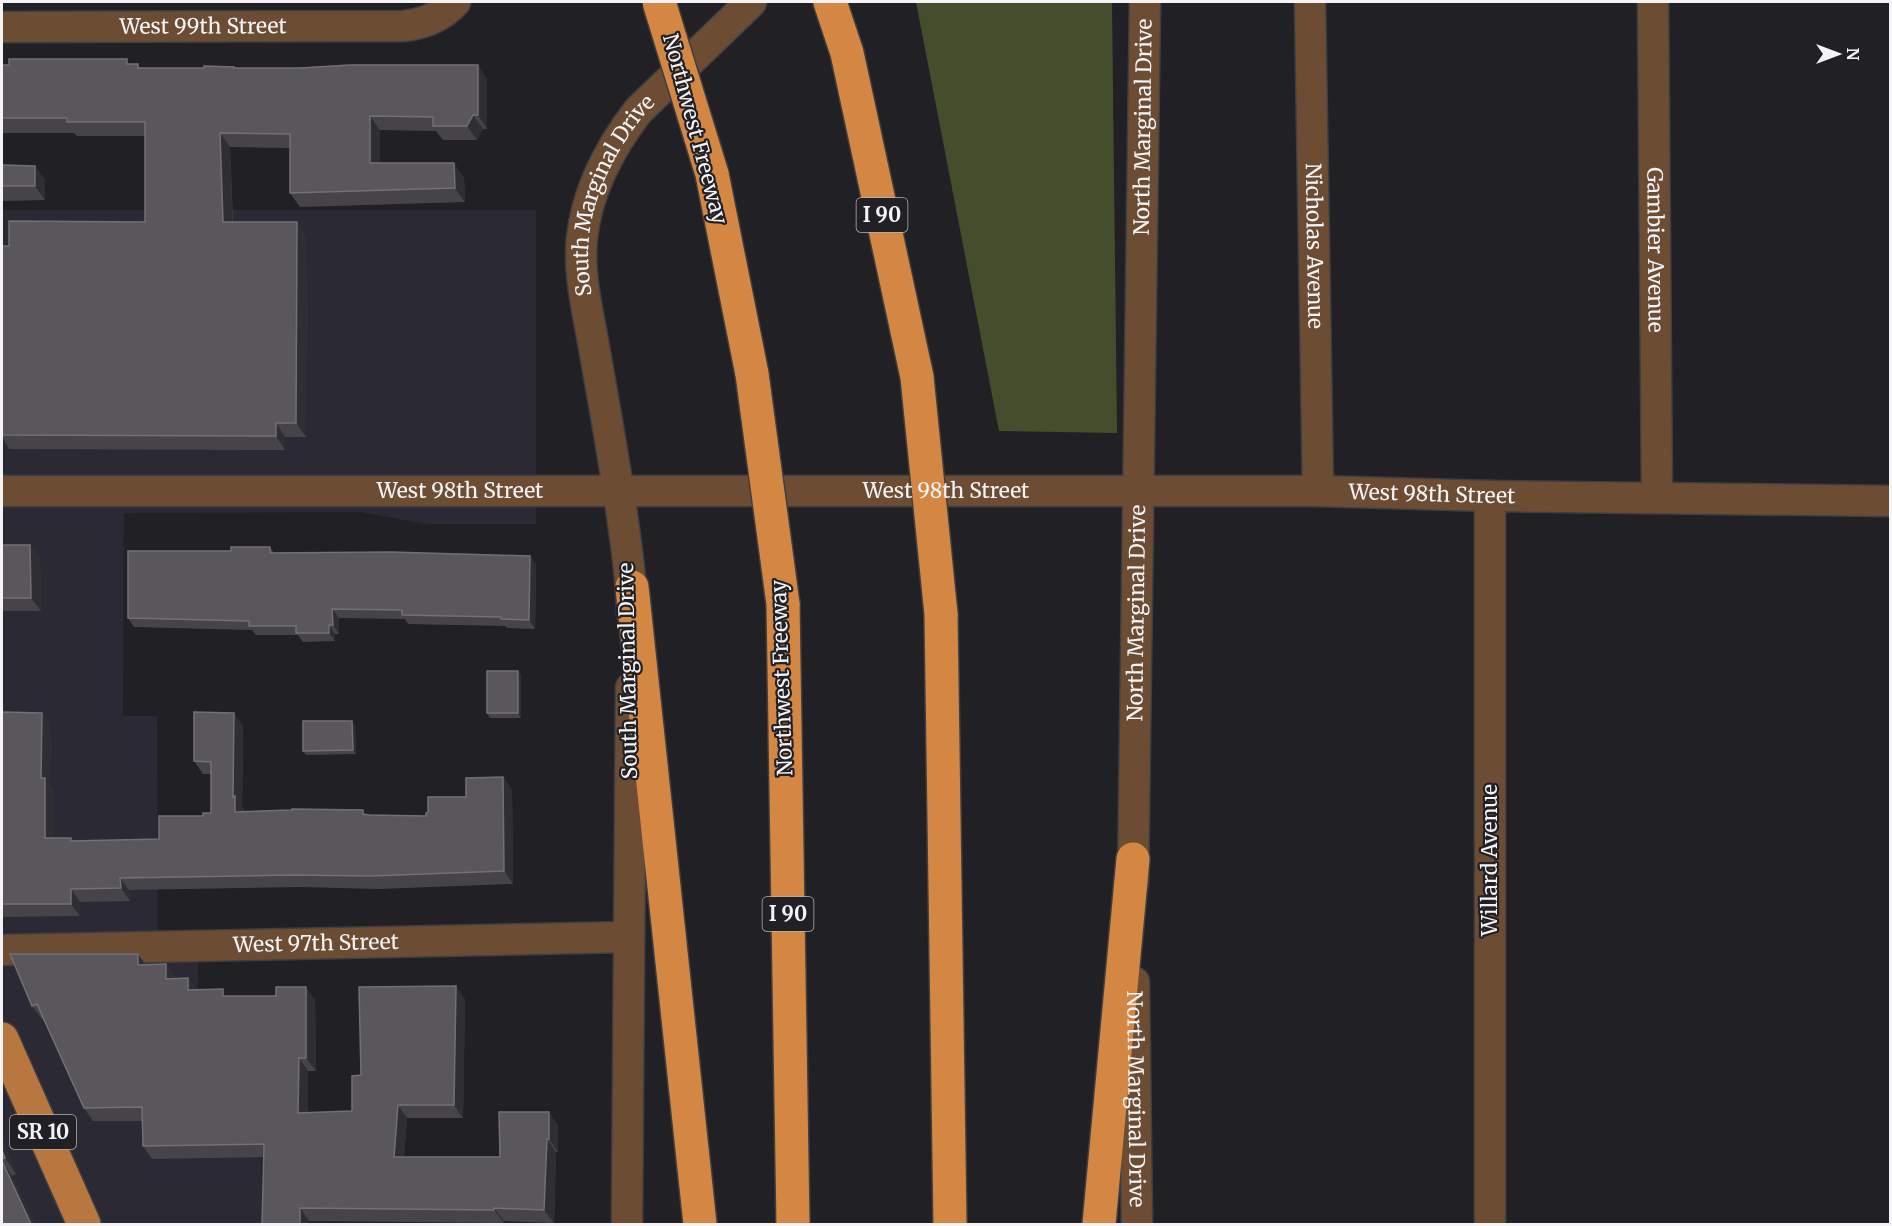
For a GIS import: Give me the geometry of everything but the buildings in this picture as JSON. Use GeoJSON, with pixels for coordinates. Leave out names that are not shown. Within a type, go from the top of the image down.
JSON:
{"type":"FeatureCollection","features":[{"type":"Feature","properties":{"kind":"highway","name":"Northwest Freeway"},"geometry":{"type":"LineString","coordinates":[[659,2],[712,174],[752,374],[783,604],[793,1224]]}},
{"type":"Feature","properties":{"kind":"highway","name":"I 90"},"geometry":{"type":"LineString","coordinates":[[830,2],[847,53],[917,377],[941,614],[950,1224]]}},
{"type":"Feature","properties":{"kind":"highway"},"geometry":{"type":"LineString","coordinates":[[632,586],[700,1224]]}},
{"type":"Feature","properties":{"kind":"highway"},"geometry":{"type":"LineString","coordinates":[[1099,1224],[1133,859]]}},
{"type":"Feature","properties":{"kind":"main road","name":"SR 10"},"geometry":{"type":"LineString","coordinates":[[2,1039],[84,1224]]}},
{"type":"Feature","properties":{"kind":"street","name":"West 99th Street"},"geometry":{"type":"LineString","coordinates":[[2,27],[404,26],[429,20],[455,2]]}},
{"type":"Feature","properties":{"kind":"street","name":"South Marginal Drive"},"geometry":{"type":"LineString","coordinates":[[627,1224],[632,586],[619,491],[582,266],[582,241],[591,193],[604,163],[624,129],[638,111],[751,2]]}},
{"type":"Feature","properties":{"kind":"street","name":"North Marginal Drive"},"geometry":{"type":"LineString","coordinates":[[1137,1224],[1133,859],[1145,2]]}},
{"type":"Feature","properties":{"kind":"street","name":"Nicholas Avenue"},"geometry":{"type":"LineString","coordinates":[[1310,2],[1318,491]]}},
{"type":"Feature","properties":{"kind":"street","name":"Gambier Avenue"},"geometry":{"type":"LineString","coordinates":[[1653,2],[1657,498]]}},
{"type":"Feature","properties":{"kind":"street","name":"West 98th Street"},"geometry":{"type":"LineString","coordinates":[[2,491],[1318,491],[1490,496],[1890,501]]}},
{"type":"Feature","properties":{"kind":"street","name":"Willard Avenue"},"geometry":{"type":"LineString","coordinates":[[1490,496],[1490,1224]]}},
{"type":"Feature","properties":{"kind":"street","name":"West 97th Street"},"geometry":{"type":"LineString","coordinates":[[2,950],[628,937]]}},
{"type":"Feature","properties":{"kind":"shaded area"},"geometry":{"type":"Polygon","coordinates":[[[2,210],[536,210],[536,524],[426,524],[361,512],[124,513],[123,716],[157,716],[158,958],[198,958],[199,1065],[261,1119],[262,1224],[2,1224],[2,210]]]}},
{"type":"Feature","properties":{"kind":"green space"},"geometry":{"type":"Polygon","coordinates":[[[916,2],[1112,2],[1117,433],[999,431],[916,2]]]}}]}
